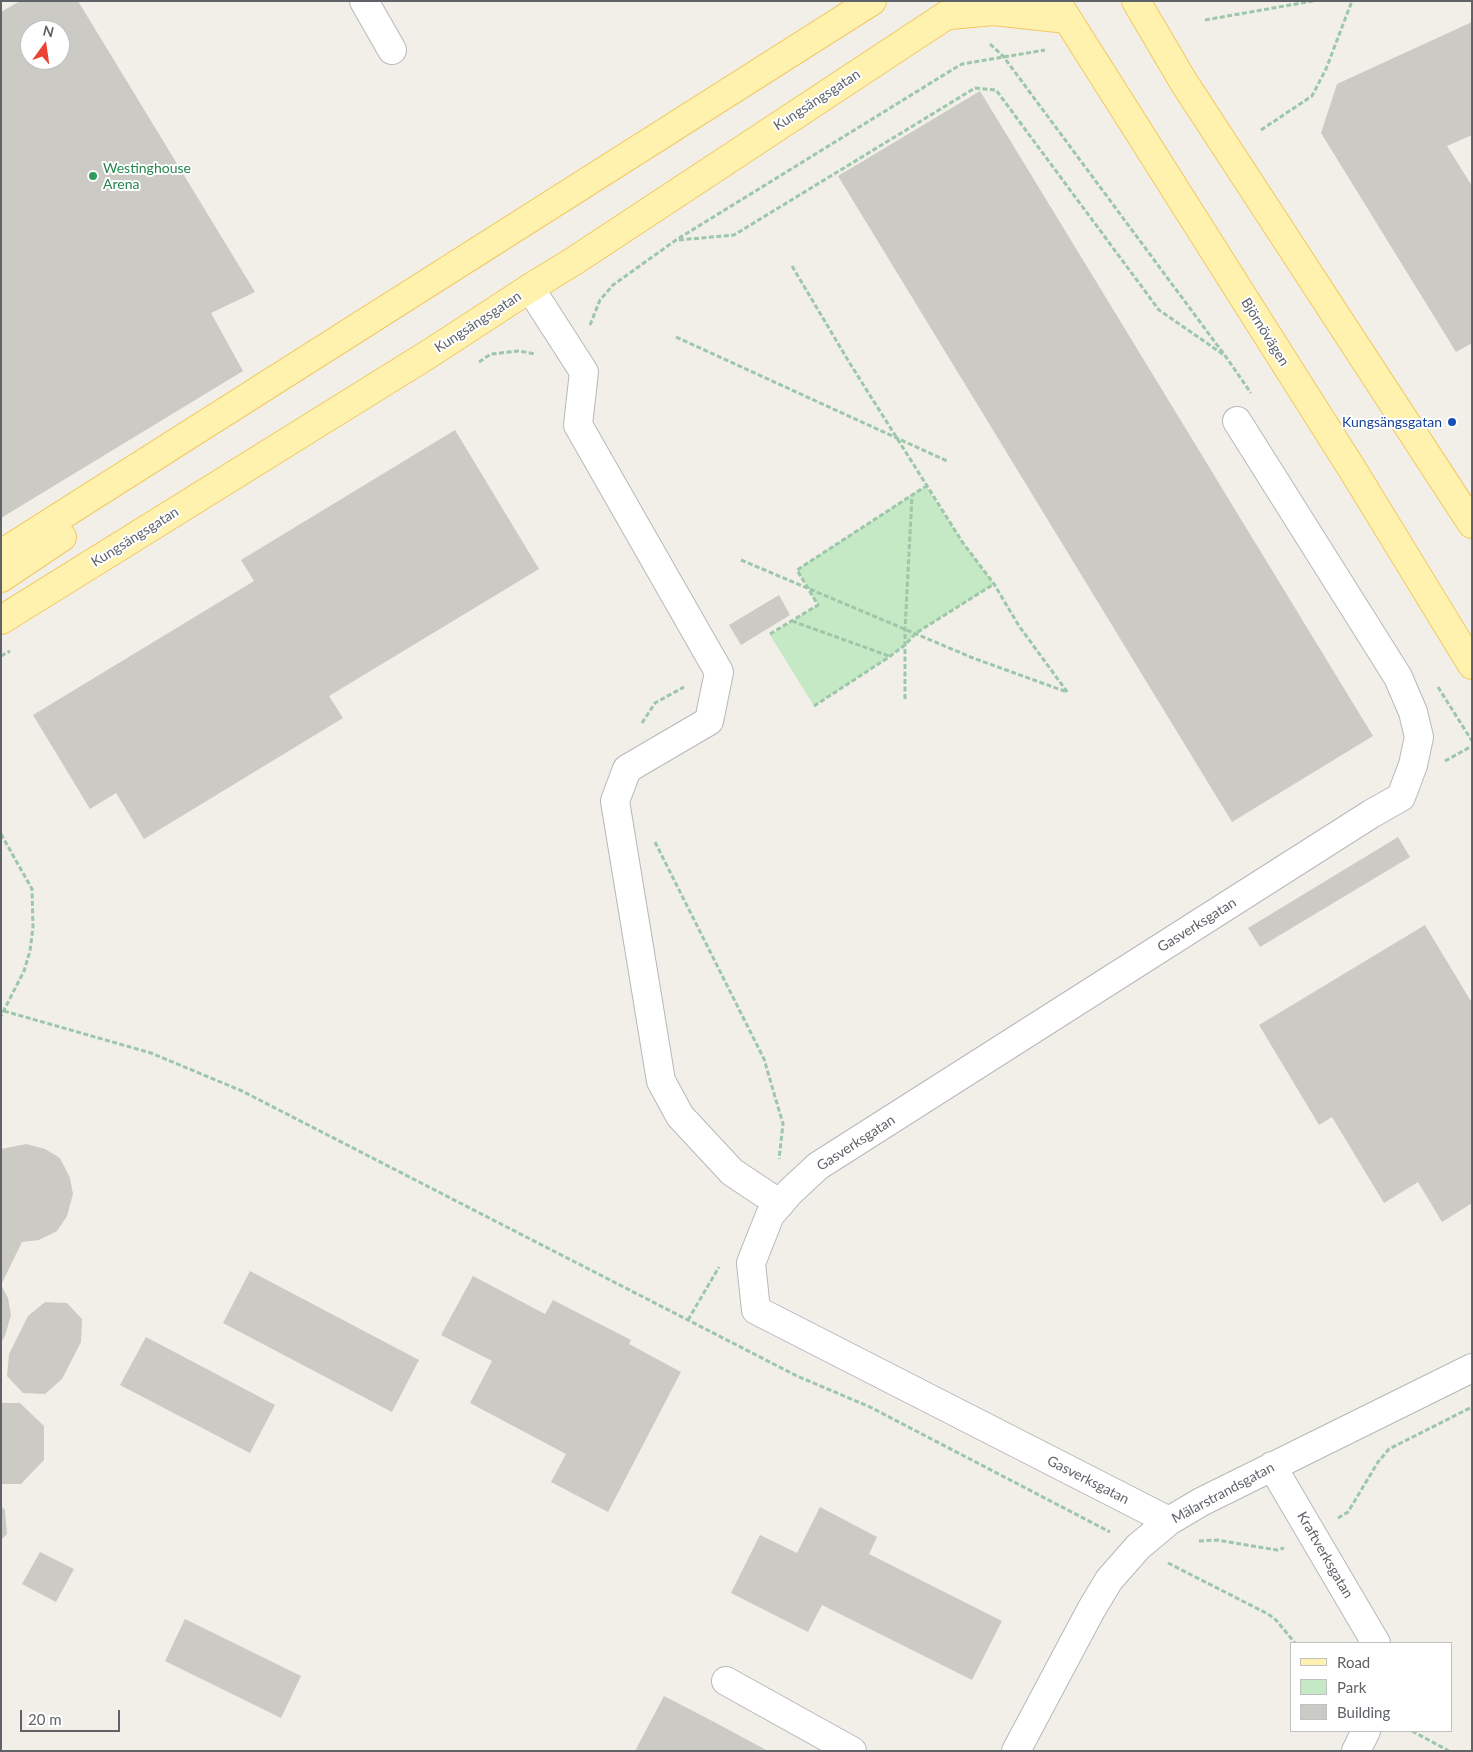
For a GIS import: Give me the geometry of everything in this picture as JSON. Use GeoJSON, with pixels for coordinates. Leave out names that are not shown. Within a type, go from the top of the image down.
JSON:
{"type":"FeatureCollection","features":[{"type":"Feature","properties":{"kind":"main road"},"geometry":{"type":"LineString","coordinates":[[1,554],[872,1]]}},
{"type":"Feature","properties":{"kind":"main road"},"geometry":{"type":"LineString","coordinates":[[1136,1],[1189,89],[1472,524]]}},
{"type":"Feature","properties":{"kind":"main road","name":"Kungsängsgatan"},"geometry":{"type":"LineString","coordinates":[[1,620],[432,352],[959,8],[994,11],[1062,10]]}},
{"type":"Feature","properties":{"kind":"main road","name":"Björnövägen"},"geometry":{"type":"LineString","coordinates":[[1062,10],[1343,455],[1472,664]]}},
{"type":"Feature","properties":{"kind":"main road"},"geometry":{"type":"LineString","coordinates":[[1,578],[75,528],[130,472]]}},
{"type":"Feature","properties":{"kind":"street"},"geometry":{"type":"LineString","coordinates":[[364,1],[392,50]]}},
{"type":"Feature","properties":{"kind":"street"},"geometry":{"type":"LineString","coordinates":[[530,288],[584,372],[578,425],[720,672],[709,721],[627,769],[615,801],[661,1081],[680,1116],[732,1172],[771,1198]]}},
{"type":"Feature","properties":{"kind":"street","name":"Gasverksgatan"},"geometry":{"type":"LineString","coordinates":[[1170,1521],[756,1310],[751,1263],[770,1215],[771,1198],[790,1192],[818,1166],[1401,797],[1413,765],[1419,737],[1413,712],[1398,677],[1237,421]]}},
{"type":"Feature","properties":{"kind":"street","name":"Mälarstrandsgatan"},"geometry":{"type":"LineString","coordinates":[[1016,1751],[1091,1610],[1109,1580],[1138,1547],[1170,1521],[1201,1502],[1472,1368]]}},
{"type":"Feature","properties":{"kind":"street","name":"Kraftverksgatan"},"geometry":{"type":"LineString","coordinates":[[1272,1466],[1375,1642]]}},
{"type":"Feature","properties":{"kind":"street"},"geometry":{"type":"LineString","coordinates":[[726,1681],[852,1751]]}},
{"type":"Feature","properties":{"kind":"street"},"geometry":{"type":"LineString","coordinates":[[1356,1751],[1366,1732]]}},
{"type":"Feature","properties":{"kind":"path"},"geometry":{"type":"LineString","coordinates":[[1205,20],[1313,1]]}},
{"type":"Feature","properties":{"kind":"path"},"geometry":{"type":"LineString","coordinates":[[1261,130],[1312,96],[1326,69],[1352,1]]}},
{"type":"Feature","properties":{"kind":"path"},"geometry":{"type":"LineString","coordinates":[[676,240],[734,234],[975,88],[996,90],[1159,310],[1226,357],[1003,56],[984,38]]}},
{"type":"Feature","properties":{"kind":"path"},"geometry":{"type":"LineString","coordinates":[[491,354],[519,351],[542,355],[592,324],[600,300],[613,285],[676,240],[962,64],[1050,49]]}},
{"type":"Feature","properties":{"kind":"path"},"geometry":{"type":"LineString","coordinates":[[741,560],[973,658],[1068,692],[1019,626],[994,584],[963,543],[926,486],[792,266]]}},
{"type":"Feature","properties":{"kind":"path"},"geometry":{"type":"LineString","coordinates":[[676,337],[947,461]]}},
{"type":"Feature","properties":{"kind":"path"},"geometry":{"type":"LineString","coordinates":[[770,634],[818,605],[797,570],[926,486]]}},
{"type":"Feature","properties":{"kind":"path"},"geometry":{"type":"LineString","coordinates":[[905,699],[904,629],[912,495]]}},
{"type":"Feature","properties":{"kind":"path"},"geometry":{"type":"LineString","coordinates":[[814,706],[889,657],[916,633],[994,584]]}},
{"type":"Feature","properties":{"kind":"path"},"geometry":{"type":"LineString","coordinates":[[792,621],[889,657]]}},
{"type":"Feature","properties":{"kind":"path"},"geometry":{"type":"LineString","coordinates":[[630,767],[627,744],[655,703],[717,669]]}},
{"type":"Feature","properties":{"kind":"path"},"geometry":{"type":"LineString","coordinates":[[1,834],[32,889],[33,927],[30,951],[24,971],[1,1016]]}},
{"type":"Feature","properties":{"kind":"path"},"geometry":{"type":"LineString","coordinates":[[653,839],[764,1060],[783,1124],[778,1166],[771,1198]]}},
{"type":"Feature","properties":{"kind":"path"},"geometry":{"type":"LineString","coordinates":[[4,1011],[151,1053],[242,1091],[797,1376],[870,1407],[1268,1614],[1276,1620],[1294,1642]]}},
{"type":"Feature","properties":{"kind":"path"},"geometry":{"type":"LineString","coordinates":[[688,1320],[723,1261]]}},
{"type":"Feature","properties":{"kind":"path"},"geometry":{"type":"LineString","coordinates":[[1194,1542],[1217,1540],[1277,1550],[1287,1547],[1348,1512],[1378,1462],[1389,1450],[1472,1407]]}},
{"type":"Feature","properties":{"kind":"path"},"geometry":{"type":"LineString","coordinates":[[1414,1732],[1450,1751]]}},
{"type":"Feature","properties":{"kind":"green space"},"geometry":{"type":"Polygon","coordinates":[[[926,486],[963,543],[994,584],[916,633],[905,645],[889,657],[814,706],[770,635],[818,605],[797,570],[926,486]]]}},
{"type":"Feature","properties":{"kind":"building","name":"Westinghouse Arena"},"geometry":{"type":"Polygon","coordinates":[[[20,1],[78,1],[255,292],[211,313],[243,371],[1,518],[1,12],[20,1]]]}},
{"type":"Feature","properties":{"kind":"building"},"geometry":{"type":"Polygon","coordinates":[[[1472,22],[1472,135],[1447,146],[1472,186],[1472,343],[1456,352],[1321,133],[1337,84],[1472,22]]]}},
{"type":"Feature","properties":{"kind":"building"},"geometry":{"type":"Polygon","coordinates":[[[980,91],[1373,736],[1232,822],[838,176],[980,91]]]}},
{"type":"Feature","properties":{"kind":"building"},"geometry":{"type":"Polygon","coordinates":[[[455,430],[539,569],[329,696],[343,718],[144,839],[116,793],[90,809],[33,715],[254,581],[241,560],[455,430]]]}},
{"type":"Feature","properties":{"kind":"building"},"geometry":{"type":"Polygon","coordinates":[[[779,595],[790,615],[741,645],[729,625],[779,595]]]}},
{"type":"Feature","properties":{"kind":"building"},"geometry":{"type":"Polygon","coordinates":[[[1398,837],[1410,857],[1260,947],[1248,928],[1398,837]]]}},
{"type":"Feature","properties":{"kind":"building"},"geometry":{"type":"Polygon","coordinates":[[[1425,925],[1472,1003],[1472,1203],[1442,1222],[1418,1182],[1384,1203],[1332,1117],[1319,1125],[1259,1025],[1425,925]]]}},
{"type":"Feature","properties":{"kind":"building"},"geometry":{"type":"Polygon","coordinates":[[[26,1144],[45,1149],[60,1158],[70,1178],[73,1194],[67,1216],[57,1231],[39,1240],[22,1242],[1,1285],[1,1149],[26,1144]]]}},
{"type":"Feature","properties":{"kind":"building"},"geometry":{"type":"Polygon","coordinates":[[[250,1271],[419,1360],[392,1412],[223,1323],[250,1271]]]}},
{"type":"Feature","properties":{"kind":"building"},"geometry":{"type":"Polygon","coordinates":[[[473,1276],[545,1314],[553,1300],[631,1340],[629,1344],[681,1372],[608,1512],[551,1482],[566,1454],[470,1403],[492,1361],[441,1335],[473,1276]]]}},
{"type":"Feature","properties":{"kind":"building"},"geometry":{"type":"Polygon","coordinates":[[[1,1285],[8,1298],[11,1315],[5,1336],[1,1342],[1,1285]]]}},
{"type":"Feature","properties":{"kind":"building"},"geometry":{"type":"Polygon","coordinates":[[[45,1302],[67,1303],[82,1319],[81,1342],[62,1379],[45,1394],[23,1393],[7,1376],[9,1354],[28,1316],[45,1302]]]}},
{"type":"Feature","properties":{"kind":"building"},"geometry":{"type":"Polygon","coordinates":[[[146,1337],[275,1405],[250,1453],[120,1385],[146,1337]]]}},
{"type":"Feature","properties":{"kind":"building"},"geometry":{"type":"Polygon","coordinates":[[[1,1403],[20,1403],[44,1426],[44,1460],[21,1484],[1,1484],[1,1403]]]}},
{"type":"Feature","properties":{"kind":"building"},"geometry":{"type":"Polygon","coordinates":[[[1,1506],[5,1510],[7,1534],[1,1540],[1,1506]]]}},
{"type":"Feature","properties":{"kind":"building"},"geometry":{"type":"Polygon","coordinates":[[[820,1507],[877,1537],[869,1554],[1002,1621],[972,1680],[822,1605],[808,1632],[731,1593],[760,1535],[797,1553],[820,1507]]]}},
{"type":"Feature","properties":{"kind":"building"},"geometry":{"type":"Polygon","coordinates":[[[40,1552],[74,1569],[56,1602],[22,1584],[40,1552]]]}},
{"type":"Feature","properties":{"kind":"building"},"geometry":{"type":"Polygon","coordinates":[[[185,1619],[301,1676],[281,1718],[165,1661],[185,1619]]]}},
{"type":"Feature","properties":{"kind":"building"},"geometry":{"type":"Polygon","coordinates":[[[664,1696],[718,1724],[768,1751],[635,1751],[664,1696]]]}},
{"type":"Feature","properties":{"kind":"place","name":"Westinghouse Arena"},"geometry":{"type":"Point","coordinates":[93,176]}},
{"type":"Feature","properties":{"kind":"place","name":"Kungsängsgatan"},"geometry":{"type":"Point","coordinates":[1452,422]}}]}
